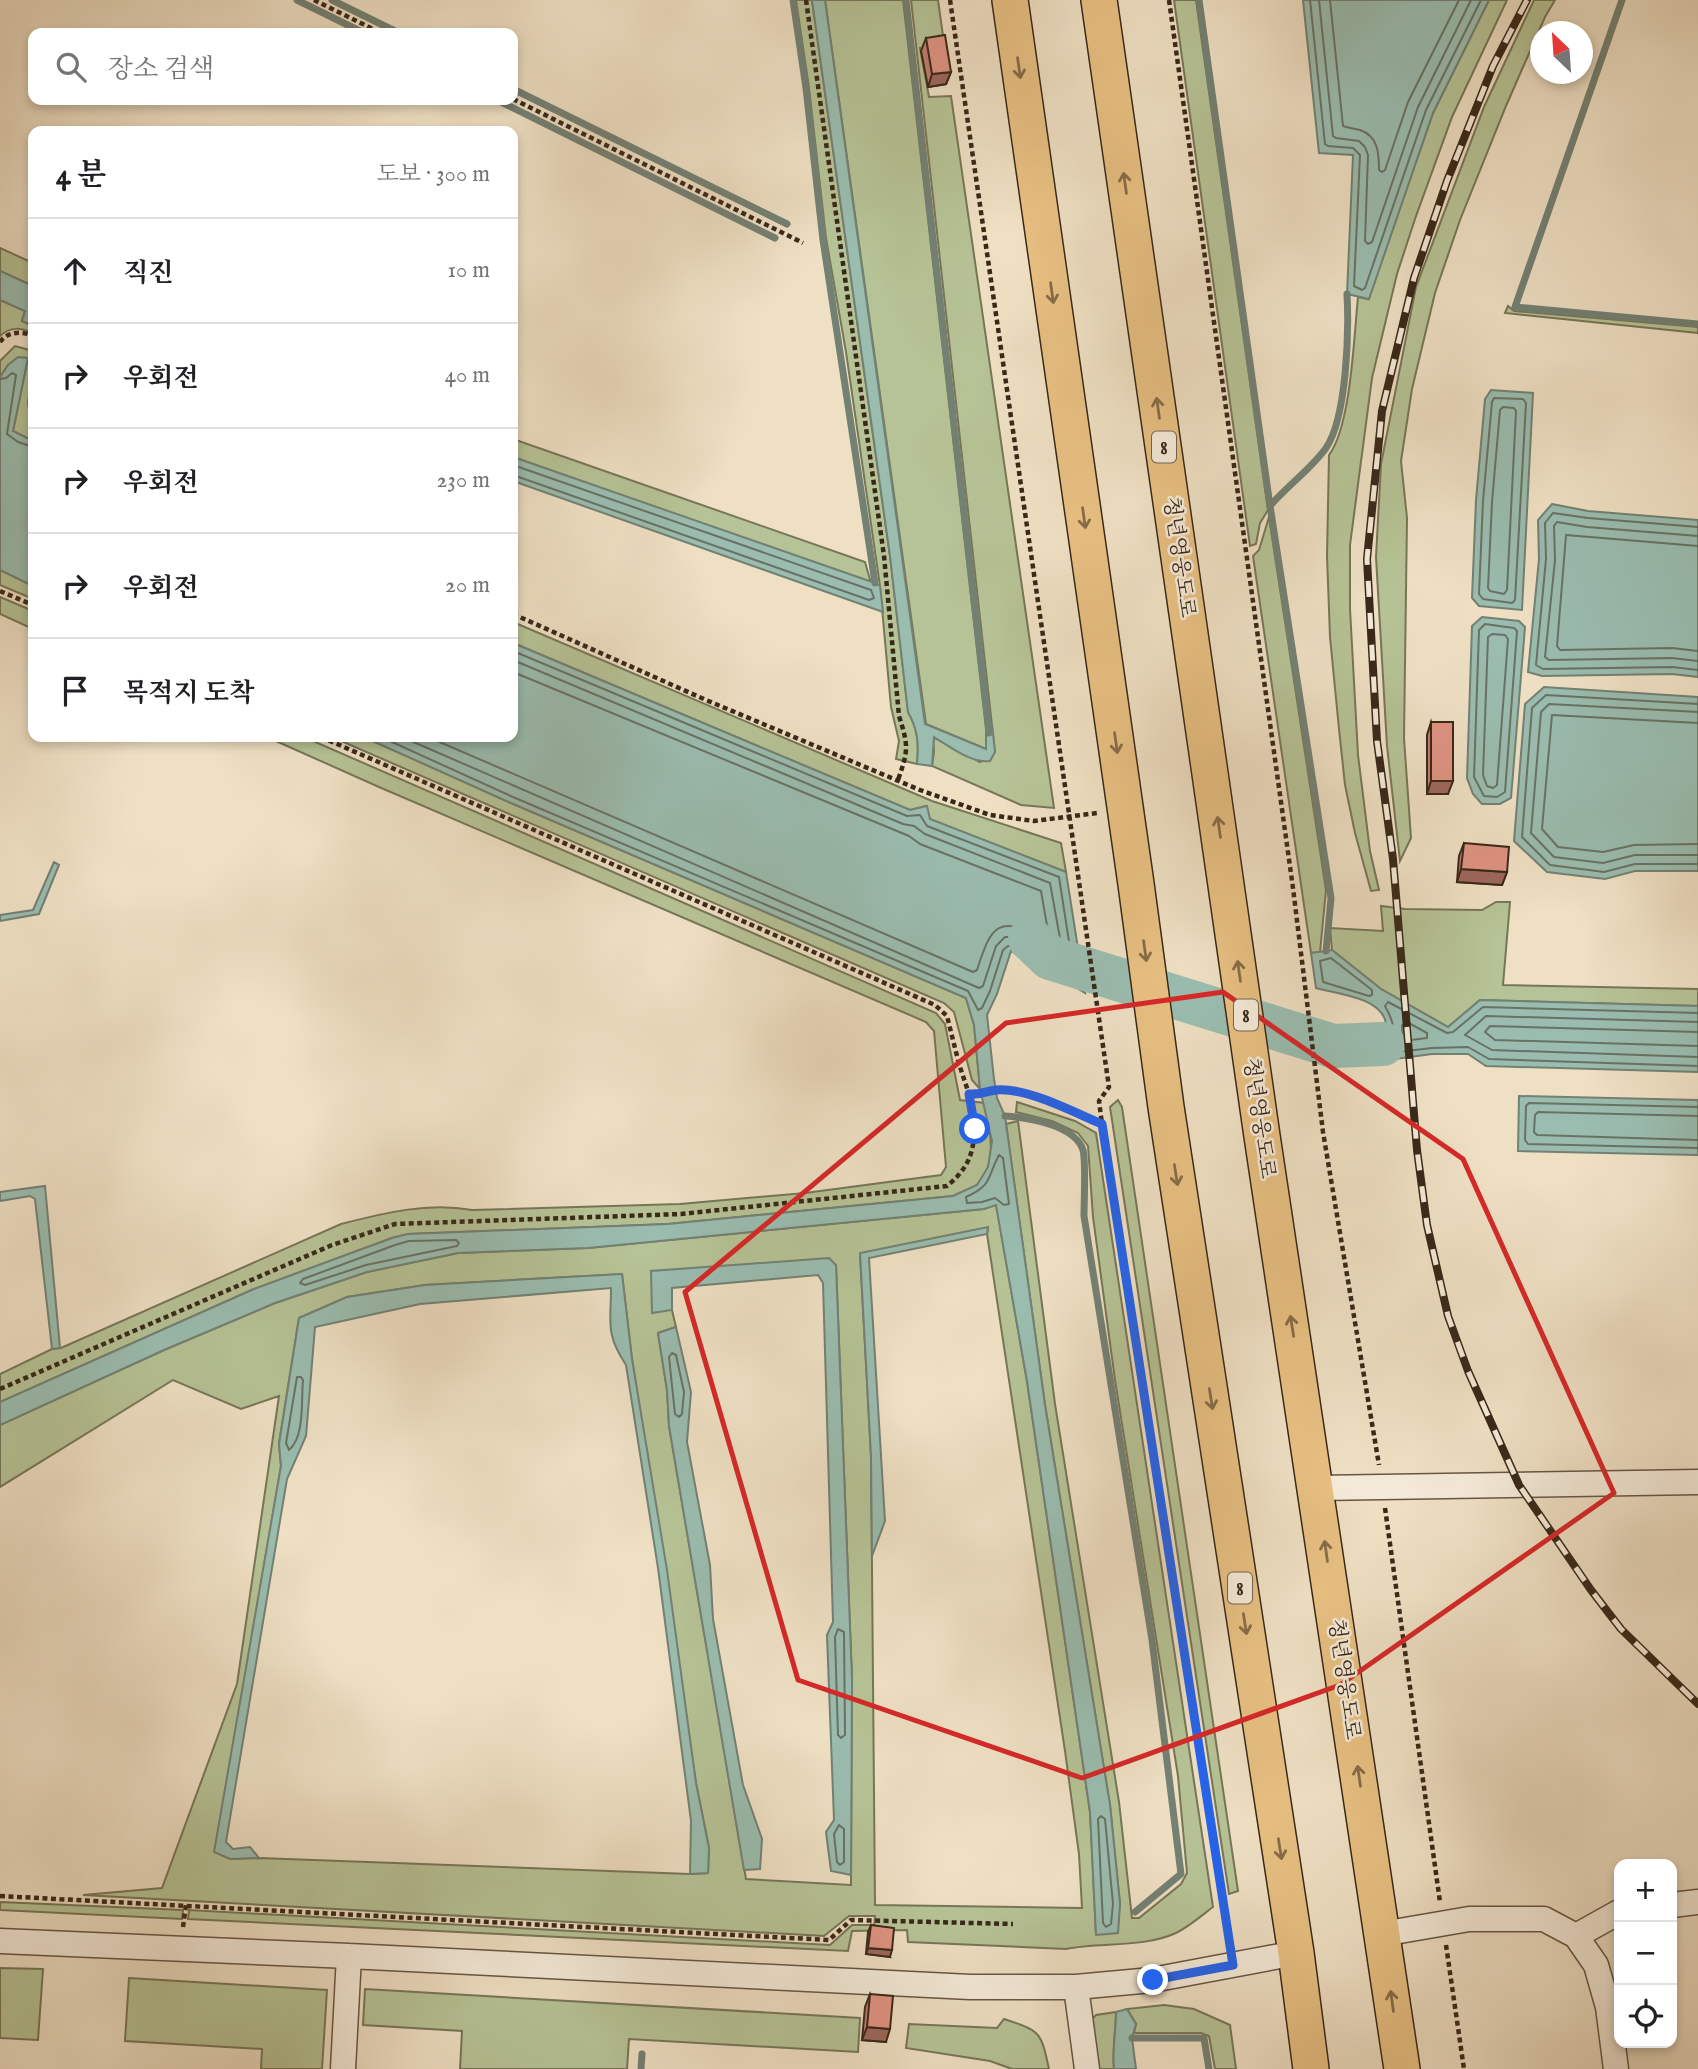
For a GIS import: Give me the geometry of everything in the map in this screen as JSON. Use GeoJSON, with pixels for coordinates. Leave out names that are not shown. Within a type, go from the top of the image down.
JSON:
{"type":"FeatureCollection","features":[{"type":"Feature","properties":{"kind":"highway","name":"8"},"geometry":{"type":"LineString","coordinates":[[1010,0],[1166,1107],[1296,1953],[1311,2069]]}},
{"type":"Feature","properties":{"kind":"highway","name":"청년영웅도로"},"geometry":{"type":"LineString","coordinates":[[1099,0],[1262,1136],[1317,1488],[1402,2069]]}},
{"type":"Feature","properties":{"kind":"street"},"geometry":{"type":"LineString","coordinates":[[1317,1488],[1698,1482]]}},
{"type":"Feature","properties":{"kind":"street"},"geometry":{"type":"LineString","coordinates":[[1677,1904],[1698,1902]]}},
{"type":"Feature","properties":{"kind":"street"},"geometry":{"type":"LineString","coordinates":[[1576,1937],[1614,1915]]}},
{"type":"Feature","properties":{"kind":"street"},"geometry":{"type":"LineString","coordinates":[[1382,1934],[1468,1919],[1544,1919],[1576,1937],[1596,1965],[1608,2007],[1616,2069]]}},
{"type":"Feature","properties":{"kind":"street"},"geometry":{"type":"LineString","coordinates":[[0,1941],[970,1987],[1076,1987],[1153,1980],[1296,1953]]}},
{"type":"Feature","properties":{"kind":"street"},"geometry":{"type":"LineString","coordinates":[[343,2069],[349,1956]]}},
{"type":"Feature","properties":{"kind":"street"},"geometry":{"type":"LineString","coordinates":[[1076,1987],[1087,2069]]}},
{"type":"Feature","properties":{"kind":"path"},"geometry":{"type":"LineString","coordinates":[[314,0],[371,28]]}},
{"type":"Feature","properties":{"kind":"path"},"geometry":{"type":"LineString","coordinates":[[806,0],[884,556],[899,716],[906,740],[907,753],[898,780]]}},
{"type":"Feature","properties":{"kind":"path"},"geometry":{"type":"LineString","coordinates":[[950,0],[1109,1087],[1099,1101],[1102,1124],[1233,1965]]}},
{"type":"Feature","properties":{"kind":"path"},"geometry":{"type":"LineString","coordinates":[[1169,0],[1293,888],[1323,1132],[1382,1486],[1464,2069]]}},
{"type":"Feature","properties":{"kind":"path"},"geometry":{"type":"LineString","coordinates":[[518,101],[803,243]]}},
{"type":"Feature","properties":{"kind":"path"},"geometry":{"type":"LineString","coordinates":[[0,342],[16,332],[28,335]]}},
{"type":"Feature","properties":{"kind":"path"},"geometry":{"type":"LineString","coordinates":[[0,591],[28,603]]}},
{"type":"Feature","properties":{"kind":"path"},"geometry":{"type":"LineString","coordinates":[[518,616],[706,700],[990,815],[1034,821],[1125,808]]}},
{"type":"Feature","properties":{"kind":"path"},"geometry":{"type":"LineString","coordinates":[[0,1389],[320,1250],[395,1224],[681,1214],[947,1185],[961,1174],[972,1151],[975,1129],[969,1094],[947,1016],[936,1005],[331,742]]}},
{"type":"Feature","properties":{"kind":"path"},"geometry":{"type":"LineString","coordinates":[[969,1094],[981,1096],[996,1090],[1027,1094],[1102,1124]]}},
{"type":"Feature","properties":{"kind":"path"},"geometry":{"type":"LineString","coordinates":[[0,1896],[830,1940],[851,1920],[1013,1924]]}},
{"type":"Feature","properties":{"kind":"highlighted area"},"geometry":{"type":"Polygon","coordinates":[[[1223,992],[1463,1159],[1614,1493],[1340,1685],[1082,1778],[798,1680],[685,1292],[1006,1023],[1223,992]]]}},
{"type":"Feature","properties":{"kind":"green space"},"geometry":{"type":"Polygon","coordinates":[[[796,0],[812,0],[890,556],[908,712],[917,737],[917,764],[896,759],[899,741],[891,707],[880,586],[846,352],[826,238],[796,0]]]}},
{"type":"Feature","properties":{"kind":"green space"},"geometry":{"type":"Polygon","coordinates":[[[825,0],[903,0],[986,727],[986,749],[926,724],[825,0]]]}},
{"type":"Feature","properties":{"kind":"green space"},"geometry":{"type":"Polygon","coordinates":[[[911,0],[938,0],[944,43],[920,48],[929,97],[951,96],[1054,808],[1021,805],[932,766],[933,737],[980,762],[995,752],[911,0]]]}},
{"type":"Feature","properties":{"kind":"green space"},"geometry":{"type":"Polygon","coordinates":[[[1174,0],[1196,0],[1268,510],[1260,523],[1256,544],[1250,546],[1174,0]]]}},
{"type":"Feature","properties":{"kind":"green space"},"geometry":{"type":"Polygon","coordinates":[[[1489,0],[1507,0],[1452,117],[1415,219],[1397,274],[1372,378],[1350,545],[1350,609],[1358,755],[1370,851],[1379,890],[1371,891],[1345,785],[1330,637],[1327,556],[1329,455],[1342,424],[1347,403],[1358,297],[1368,299],[1433,113],[1489,0]]]}},
{"type":"Feature","properties":{"kind":"green space"},"geometry":{"type":"Polygon","coordinates":[[[1534,0],[1555,0],[1543,21],[1530,21],[1530,51],[1460,220],[1435,293],[1412,389],[1401,461],[1407,518],[1404,738],[1411,838],[1400,861],[1387,746],[1376,557],[1381,464],[1416,287],[1484,107],[1534,0]]]}},
{"type":"Feature","properties":{"kind":"green space"},"geometry":{"type":"Polygon","coordinates":[[[0,248],[28,261],[28,284],[0,271],[0,248]]]}},
{"type":"Feature","properties":{"kind":"green space"},"geometry":{"type":"Polygon","coordinates":[[[0,300],[25,311],[22,321],[28,324],[28,331],[16,329],[0,336],[0,300]]]}},
{"type":"Feature","properties":{"kind":"green space"},"geometry":{"type":"Polygon","coordinates":[[[1508,306],[1514,311],[1698,327],[1698,333],[1505,313],[1508,306]]]}},
{"type":"Feature","properties":{"kind":"green space"},"geometry":{"type":"Polygon","coordinates":[[[15,346],[28,350],[28,358],[8,365],[0,377],[0,361],[15,346]]]}},
{"type":"Feature","properties":{"kind":"green space"},"geometry":{"type":"Polygon","coordinates":[[[28,358],[28,438],[13,431],[28,358]]]}},
{"type":"Feature","properties":{"kind":"green space"},"geometry":{"type":"Polygon","coordinates":[[[518,441],[865,562],[871,583],[518,459],[518,441]]]}},
{"type":"Feature","properties":{"kind":"green space"},"geometry":{"type":"Polygon","coordinates":[[[1269,517],[1326,890],[1320,952],[1311,953],[1253,556],[1259,550],[1269,517]]]}},
{"type":"Feature","properties":{"kind":"green space"},"geometry":{"type":"Polygon","coordinates":[[[0,570],[28,584],[28,597],[0,585],[0,570]]]}},
{"type":"Feature","properties":{"kind":"green space"},"geometry":{"type":"Polygon","coordinates":[[[0,597],[28,609],[28,627],[0,614],[0,597]]]}},
{"type":"Feature","properties":{"kind":"green space"},"geometry":{"type":"Polygon","coordinates":[[[518,624],[932,801],[1061,843],[1066,872],[929,819],[926,806],[910,810],[518,645],[518,624]]]}},
{"type":"Feature","properties":{"kind":"green space"},"geometry":{"type":"Polygon","coordinates":[[[278,742],[315,742],[936,1013],[945,1024],[960,1100],[985,1103],[991,1145],[989,1166],[984,1175],[978,1184],[953,1196],[668,1224],[408,1234],[254,1289],[0,1402],[0,1374],[341,1224],[357,1220],[422,1208],[472,1210],[680,1204],[805,1193],[941,1175],[946,1167],[934,1031],[926,1022],[278,742]]]}},
{"type":"Feature","properties":{"kind":"green space"},"geometry":{"type":"Polygon","coordinates":[[[344,742],[375,742],[966,998],[974,1025],[980,1089],[972,1080],[954,1012],[944,1003],[344,742]]]}},
{"type":"Feature","properties":{"kind":"green space"},"geometry":{"type":"Polygon","coordinates":[[[1496,902],[1510,902],[1503,985],[1698,989],[1698,1006],[1480,1000],[1448,1027],[1381,989],[1332,950],[1330,928],[1383,931],[1381,906],[1482,910],[1496,902]]]}},
{"type":"Feature","properties":{"kind":"green space"},"geometry":{"type":"Polygon","coordinates":[[[1118,1100],[1122,1107],[1238,1891],[1229,1894],[1110,1107],[1118,1100]]]}},
{"type":"Feature","properties":{"kind":"green space"},"geometry":{"type":"Polygon","coordinates":[[[1017,1102],[1075,1121],[1096,1133],[1213,1907],[1176,1933],[1136,1943],[1066,1949],[908,1942],[907,1930],[852,1931],[848,1951],[188,1919],[189,1910],[830,1945],[852,1925],[874,1925],[875,1916],[849,1916],[824,1936],[83,1895],[162,1888],[237,1684],[279,1396],[241,1409],[173,1380],[0,1487],[0,1425],[275,1303],[367,1272],[458,1253],[588,1248],[984,1209],[996,1204],[1027,1381],[1090,1812],[1096,1934],[1117,1933],[1120,1904],[1110,1805],[1045,1405],[1006,1124],[1018,1121],[1055,1404],[1119,1802],[1132,1918],[1139,1918],[1181,1884],[1187,1873],[1178,1776],[1115,1380],[1093,1217],[1088,1146],[1078,1133],[1052,1121],[1016,1112],[1017,1102]],[[988,1228],[860,1254],[871,1456],[875,1905],[1082,1908],[1079,1854],[1065,1751],[988,1228]],[[836,1265],[651,1271],[672,1310],[676,1327],[658,1333],[667,1390],[669,1426],[746,1879],[851,1885],[852,1679],[836,1265]],[[622,1274],[425,1285],[347,1297],[299,1318],[279,1443],[281,1466],[215,1852],[230,1859],[708,1873],[709,1848],[696,1783],[632,1359],[622,1274]]]}},
{"type":"Feature","properties":{"kind":"green space"},"geometry":{"type":"Polygon","coordinates":[[[0,1902],[183,1910],[182,1919],[0,1910],[0,1902]]]}},
{"type":"Feature","properties":{"kind":"green space"},"geometry":{"type":"Polygon","coordinates":[[[0,1968],[43,1969],[38,2040],[0,2038],[0,1968]]]}},
{"type":"Feature","properties":{"kind":"green space"},"geometry":{"type":"Polygon","coordinates":[[[129,1978],[327,1990],[322,2069],[261,2069],[262,2049],[125,2041],[129,1978]]]}},
{"type":"Feature","properties":{"kind":"green space"},"geometry":{"type":"Polygon","coordinates":[[[365,1989],[860,2018],[858,2052],[629,2039],[627,2069],[460,2069],[462,2031],[363,2025],[365,1989]]]}},
{"type":"Feature","properties":{"kind":"green space"},"geometry":{"type":"Polygon","coordinates":[[[1164,2005],[1194,2009],[1230,2025],[1236,2069],[1215,2069],[1209,2036],[1201,2033],[1134,2033],[1136,2024],[1127,2009],[1164,2005]]]}},
{"type":"Feature","properties":{"kind":"green space"},"geometry":{"type":"Polygon","coordinates":[[[1116,2012],[1114,2069],[1094,2069],[1090,2021],[1096,2015],[1116,2012]]]}},
{"type":"Feature","properties":{"kind":"green space"},"geometry":{"type":"Polygon","coordinates":[[[1004,2019],[1026,2027],[1037,2035],[1044,2047],[1049,2069],[1012,2069],[990,2061],[906,2048],[909,2024],[997,2028],[1004,2019]]]}},
{"type":"Feature","properties":{"kind":"water"},"geometry":{"type":"Polygon","coordinates":[[[812,0],[825,0],[925,724],[986,749],[986,727],[992,725],[995,752],[990,761],[968,757],[934,737],[932,766],[917,764],[917,737],[908,712],[890,556],[812,0]]]}},
{"type":"Feature","properties":{"kind":"water"},"geometry":{"type":"Polygon","coordinates":[[[1303,0],[1489,0],[1433,113],[1369,299],[1347,294],[1353,155],[1319,153],[1303,0]]]}},
{"type":"Feature","properties":{"kind":"water"},"geometry":{"type":"Polygon","coordinates":[[[0,271],[28,284],[28,324],[22,321],[25,311],[0,300],[0,271]]]}},
{"type":"Feature","properties":{"kind":"water"},"geometry":{"type":"Polygon","coordinates":[[[18,357],[28,358],[13,431],[28,438],[28,584],[0,570],[0,377],[18,357]]]}},
{"type":"Feature","properties":{"kind":"water"},"geometry":{"type":"Polygon","coordinates":[[[1491,390],[1533,393],[1522,610],[1479,606],[1472,598],[1476,500],[1485,399],[1491,390]]]}},
{"type":"Feature","properties":{"kind":"water"},"geometry":{"type":"Polygon","coordinates":[[[518,459],[875,583],[880,586],[883,612],[518,483],[518,459]]]}},
{"type":"Feature","properties":{"kind":"water"},"geometry":{"type":"Polygon","coordinates":[[[1552,504],[1588,511],[1698,520],[1698,677],[1672,674],[1542,676],[1528,672],[1539,559],[1538,520],[1552,504]]]}},
{"type":"Feature","properties":{"kind":"water"},"geometry":{"type":"Polygon","coordinates":[[[1482,617],[1519,621],[1525,627],[1511,798],[1500,804],[1482,804],[1473,794],[1467,778],[1472,626],[1482,617]]]}},
{"type":"Feature","properties":{"kind":"water"},"geometry":{"type":"Polygon","coordinates":[[[518,645],[910,810],[927,806],[930,819],[1066,872],[1085,993],[1047,969],[1011,951],[987,1015],[994,1079],[997,1098],[1005,1116],[1045,1405],[1110,1805],[1120,1904],[1118,1933],[1096,1935],[1090,1812],[1027,1381],[996,1205],[984,1209],[588,1248],[458,1253],[367,1272],[275,1303],[0,1425],[0,1402],[254,1289],[408,1234],[668,1224],[953,1196],[977,1185],[988,1167],[992,1141],[980,1089],[974,1025],[966,998],[375,742],[518,742],[518,645]]]}},
{"type":"Feature","properties":{"kind":"water"},"geometry":{"type":"Polygon","coordinates":[[[1544,687],[1698,697],[1698,871],[1635,871],[1605,879],[1547,872],[1514,841],[1525,704],[1544,687]]]}},
{"type":"Feature","properties":{"kind":"water"},"geometry":{"type":"Polygon","coordinates":[[[54,862],[59,865],[39,914],[0,921],[0,915],[33,910],[54,862]]]}},
{"type":"Feature","properties":{"kind":"water"},"geometry":{"type":"Polygon","coordinates":[[[1332,950],[1381,989],[1448,1027],[1480,1000],[1698,1006],[1698,1072],[1486,1066],[1468,1054],[1432,1054],[1380,1061],[1326,1057],[1321,1025],[1386,1040],[1386,1023],[1376,1007],[1357,998],[1316,988],[1311,953],[1332,950]]]}},
{"type":"Feature","properties":{"kind":"water"},"geometry":{"type":"Polygon","coordinates":[[[1519,1096],[1698,1100],[1698,1155],[1518,1151],[1519,1096]]]}},
{"type":"Feature","properties":{"kind":"water"},"geometry":{"type":"Polygon","coordinates":[[[45,1186],[60,1348],[52,1349],[35,1199],[30,1196],[0,1201],[0,1192],[45,1186]]]}},
{"type":"Feature","properties":{"kind":"water"},"geometry":{"type":"Polygon","coordinates":[[[988,1227],[987,1234],[869,1258],[885,1521],[872,1556],[871,1456],[860,1253],[988,1227]]]}},
{"type":"Feature","properties":{"kind":"water"},"geometry":{"type":"Polygon","coordinates":[[[829,1258],[836,1265],[852,1679],[851,1875],[831,1871],[826,1832],[834,1820],[827,1635],[833,1622],[823,1283],[818,1275],[672,1288],[672,1310],[652,1313],[651,1271],[829,1258]]]}},
{"type":"Feature","properties":{"kind":"water"},"geometry":{"type":"Polygon","coordinates":[[[622,1274],[632,1359],[667,1570],[696,1783],[709,1848],[708,1873],[690,1874],[691,1821],[658,1568],[626,1365],[612,1336],[611,1288],[420,1304],[315,1327],[306,1436],[287,1479],[226,1842],[233,1849],[250,1847],[259,1858],[230,1859],[214,1852],[281,1466],[279,1444],[299,1318],[347,1297],[425,1285],[622,1274]]]}},
{"type":"Feature","properties":{"kind":"water"},"geometry":{"type":"Polygon","coordinates":[[[676,1327],[691,1392],[687,1442],[710,1565],[713,1619],[743,1785],[762,1839],[760,1869],[744,1870],[669,1426],[667,1390],[658,1333],[676,1327]]]}},
{"type":"Feature","properties":{"kind":"water"},"geometry":{"type":"Polygon","coordinates":[[[1127,2009],[1136,2024],[1132,2038],[1136,2069],[1114,2069],[1116,2012],[1127,2009]]]}},
{"type":"Feature","properties":{"kind":"building"},"geometry":{"type":"Polygon","coordinates":[[[945,35],[951,72],[932,74],[926,38],[945,35]]]}},
{"type":"Feature","properties":{"kind":"building"},"geometry":{"type":"Polygon","coordinates":[[[1431,722],[1453,722],[1453,781],[1431,781],[1431,722]]]}},
{"type":"Feature","properties":{"kind":"building"},"geometry":{"type":"Polygon","coordinates":[[[1464,843],[1509,847],[1507,872],[1461,869],[1464,843]]]}},
{"type":"Feature","properties":{"kind":"building"},"geometry":{"type":"Polygon","coordinates":[[[871,1925],[894,1928],[892,1950],[868,1948],[871,1925]]]}},
{"type":"Feature","properties":{"kind":"building"},"geometry":{"type":"Polygon","coordinates":[[[870,1994],[893,1996],[890,2029],[867,2027],[870,1994]]]}},
{"type":"Feature","properties":{"kind":"waterway"},"geometry":{"type":"LineString","coordinates":[[297,0],[354,28]]}},
{"type":"Feature","properties":{"kind":"waterway"},"geometry":{"type":"LineString","coordinates":[[332,0],[389,28]]}},
{"type":"Feature","properties":{"kind":"waterway"},"geometry":{"type":"LineString","coordinates":[[793,0],[823,240],[875,583]]}},
{"type":"Feature","properties":{"kind":"waterway"},"geometry":{"type":"LineString","coordinates":[[906,0],[989,733]]}},
{"type":"Feature","properties":{"kind":"waterway"},"geometry":{"type":"LineString","coordinates":[[1199,0],[1270,506],[1331,898],[1326,951]]}},
{"type":"Feature","properties":{"kind":"waterway"},"geometry":{"type":"LineString","coordinates":[[1622,0],[1515,307],[1698,324]]}},
{"type":"Feature","properties":{"kind":"waterway"},"geometry":{"type":"LineString","coordinates":[[518,91],[787,224]]}},
{"type":"Feature","properties":{"kind":"waterway"},"geometry":{"type":"LineString","coordinates":[[507,105],[775,238]]}},
{"type":"Feature","properties":{"kind":"waterway"},"geometry":{"type":"LineString","coordinates":[[1270,506],[1320,456],[1333,434],[1345,373],[1347,294]]}},
{"type":"Feature","properties":{"kind":"waterway"},"geometry":{"type":"LineString","coordinates":[[1030,939],[1050,958],[1333,1046],[1383,1044]]}},
{"type":"Feature","properties":{"kind":"waterway"},"geometry":{"type":"LineString","coordinates":[[1005,1116],[1025,1118],[1060,1129],[1078,1141],[1084,1155],[1084,1216],[1152,1640],[1181,1874],[1135,1912]]}},
{"type":"Feature","properties":{"kind":"waterway"},"geometry":{"type":"LineString","coordinates":[[1132,2038],[1204,2038],[1209,2069]]}},
{"type":"Feature","properties":{"kind":"waterway"},"geometry":{"type":"LineString","coordinates":[[641,2069],[642,2054]]}},
{"type":"Feature","properties":{"kind":"railway"},"geometry":{"type":"LineString","coordinates":[[1527,0],[1493,66],[1447,181],[1414,278],[1382,411],[1367,559],[1377,741],[1393,859],[1417,1150],[1427,1225],[1448,1316],[1468,1371],[1519,1485],[1621,1629],[1698,1704]]}},
{"type":"Feature","properties":{"kind":"route"},"geometry":{"type":"LineString","coordinates":[[975,1129],[969,1094],[981,1096],[996,1090],[1027,1094],[1102,1124],[1233,1965],[1153,1980]]}}]}
